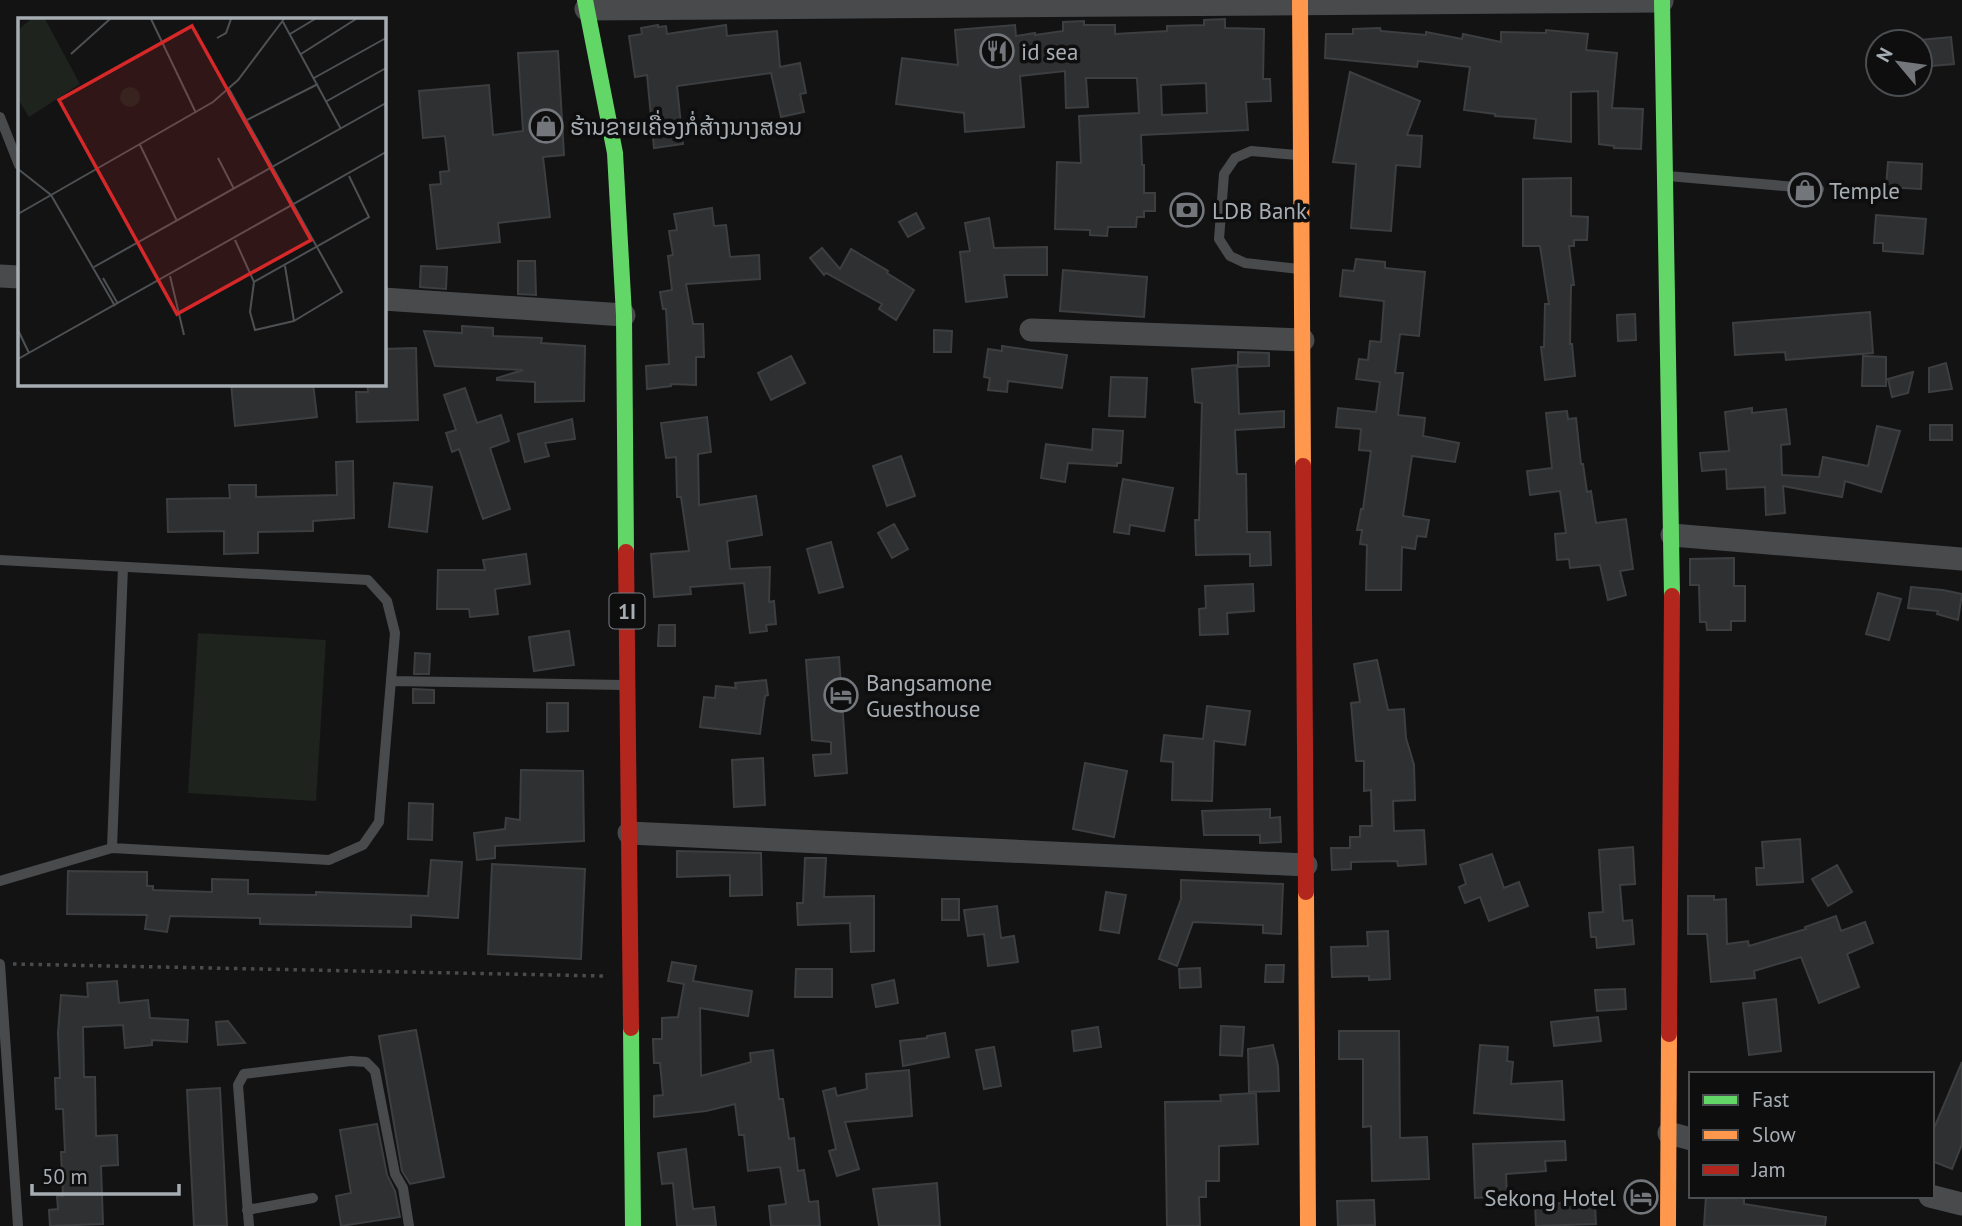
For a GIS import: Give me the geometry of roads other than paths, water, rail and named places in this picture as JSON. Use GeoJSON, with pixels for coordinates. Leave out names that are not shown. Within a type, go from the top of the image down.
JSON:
{"type":"FeatureCollection","features":[{"type":"Feature","properties":{"kind":"main road"},"geometry":{"type":"LineString","coordinates":[[1662,0],[1680,1136],[1668,1226]]}},
{"type":"Feature","properties":{"kind":"main road"},"geometry":{"type":"LineString","coordinates":[[1300,1],[1308,1226]]}},
{"type":"Feature","properties":{"kind":"main road","name":"1I"},"geometry":{"type":"LineString","coordinates":[[585,4],[615,153],[624,315],[633,1226]]}},
{"type":"Feature","properties":{"kind":"street"},"geometry":{"type":"LineString","coordinates":[[585,4],[1662,0]]}},
{"type":"Feature","properties":{"kind":"street"},"geometry":{"type":"LineString","coordinates":[[0,276],[18,277]]}},
{"type":"Feature","properties":{"kind":"street"},"geometry":{"type":"LineString","coordinates":[[385,299],[624,315]]}},
{"type":"Feature","properties":{"kind":"street"},"geometry":{"type":"LineString","coordinates":[[1031,330],[1303,340]]}},
{"type":"Feature","properties":{"kind":"street"},"geometry":{"type":"LineString","coordinates":[[1672,536],[1962,559]]}},
{"type":"Feature","properties":{"kind":"street"},"geometry":{"type":"LineString","coordinates":[[629,833],[1307,865]]}},
{"type":"Feature","properties":{"kind":"street"},"geometry":{"type":"LineString","coordinates":[[1934,1197],[1962,1204]]}},
{"type":"Feature","properties":{"kind":"lane"},"geometry":{"type":"LineString","coordinates":[[0,117],[18,162]]}},
{"type":"Feature","properties":{"kind":"lane"},"geometry":{"type":"LineString","coordinates":[[1301,155],[1251,151],[1235,158],[1224,174],[1219,239],[1230,256],[1245,263],[1302,269]]}},
{"type":"Feature","properties":{"kind":"lane"},"geometry":{"type":"LineString","coordinates":[[1665,176],[1819,189]]}},
{"type":"Feature","properties":{"kind":"lane"},"geometry":{"type":"LineString","coordinates":[[0,560],[368,580],[387,601],[395,633],[379,822],[363,845],[329,860],[112,848],[0,881]]}},
{"type":"Feature","properties":{"kind":"lane"},"geometry":{"type":"LineString","coordinates":[[112,848],[123,567]]}},
{"type":"Feature","properties":{"kind":"lane"},"geometry":{"type":"LineString","coordinates":[[391,681],[628,685]]}},
{"type":"Feature","properties":{"kind":"lane"},"geometry":{"type":"LineString","coordinates":[[0,964],[18,1226]]}},
{"type":"Feature","properties":{"kind":"lane"},"geometry":{"type":"LineString","coordinates":[[248,1226],[238,1085],[244,1074],[352,1061],[366,1062],[376,1071],[409,1226]]}},
{"type":"Feature","properties":{"kind":"lane"},"geometry":{"type":"LineString","coordinates":[[247,1210],[313,1198]]}},
{"type":"Feature","properties":{"kind":"place","name":"id sea"},"geometry":{"type":"Point","coordinates":[997,51]}},
{"type":"Feature","properties":{"kind":"place","name":"ຮ້ານຂາຍເຄື່ອງກໍ່ສ້າງນາງສອນ"},"geometry":{"type":"Point","coordinates":[546,126]}},
{"type":"Feature","properties":{"kind":"place","name":"Temple"},"geometry":{"type":"Point","coordinates":[1805,190]}},
{"type":"Feature","properties":{"kind":"place","name":"LDB Bank"},"geometry":{"type":"Point","coordinates":[1187,210]}},
{"type":"Feature","properties":{"kind":"place","name":"Bangsamone Guesthouse"},"geometry":{"type":"Point","coordinates":[841,695]}},
{"type":"Feature","properties":{"kind":"place","name":"Sekong Hotel"},"geometry":{"type":"Point","coordinates":[1641,1197]}}]}
